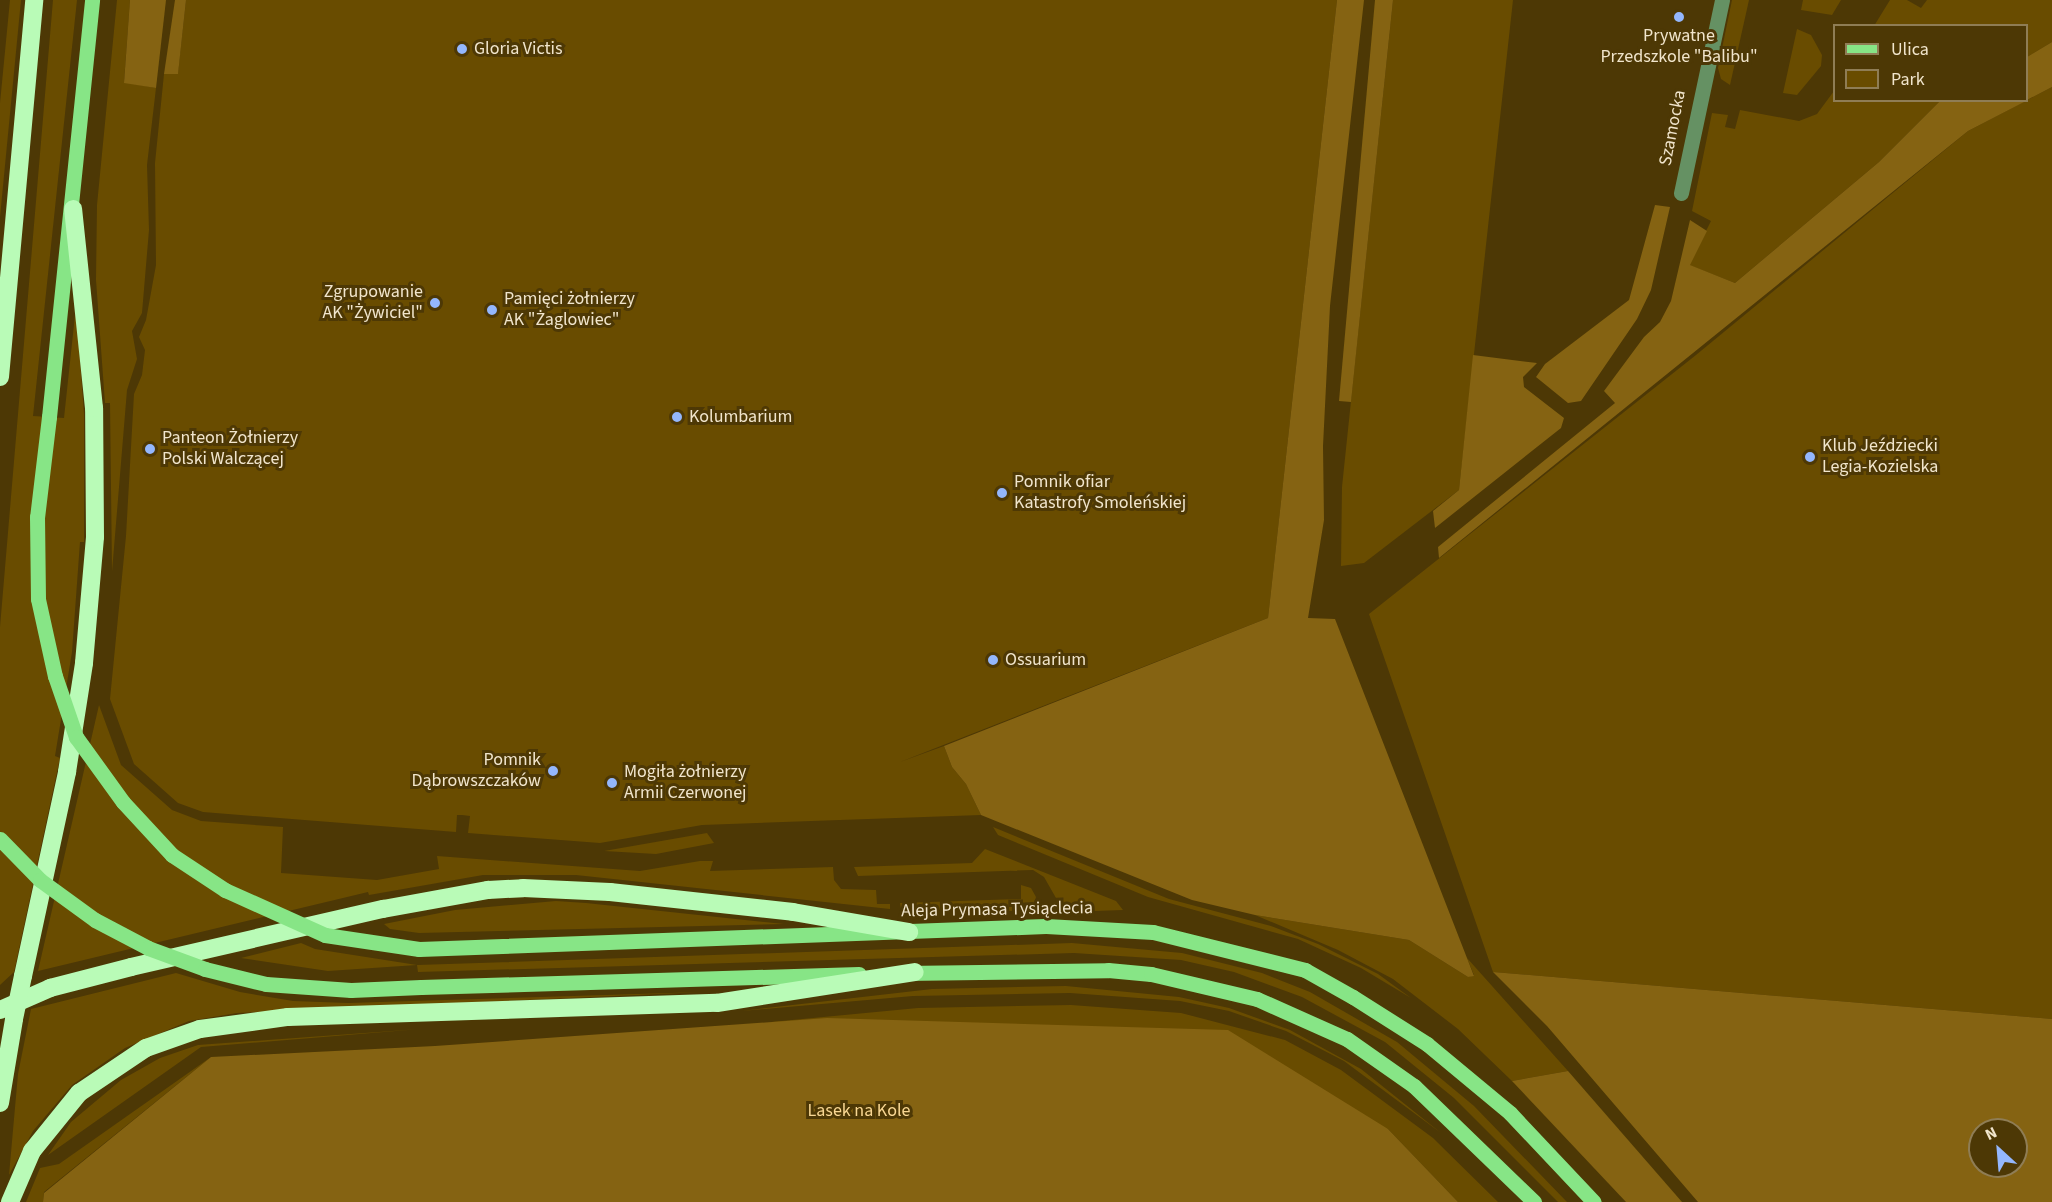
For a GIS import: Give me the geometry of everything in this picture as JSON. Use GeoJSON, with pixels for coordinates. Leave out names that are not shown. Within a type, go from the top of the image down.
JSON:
{"type":"FeatureCollection","features":[{"type":"Feature","properties":{"kind":"highway"},"geometry":{"type":"LineString","coordinates":[[0,377],[34,0]]}},
{"type":"Feature","properties":{"kind":"highway"},"geometry":{"type":"LineString","coordinates":[[0,1103],[7,1015],[23,976],[68,761],[84,663],[95,537],[94,408],[73,208]]}},
{"type":"Feature","properties":{"kind":"highway"},"geometry":{"type":"LineString","coordinates":[[7,1015],[50,988],[131,967],[383,909],[488,891],[524,888],[610,892],[793,912],[909,932]]}},
{"type":"Feature","properties":{"kind":"highway"},"geometry":{"type":"LineString","coordinates":[[10,1202],[32,1151],[79,1093],[146,1048],[200,1029],[288,1017],[717,1003],[915,972]]}},
{"type":"Feature","properties":{"kind":"main road","name":"Aleja Prymasa Tysiąclecia"},"geometry":{"type":"LineString","coordinates":[[92,0],[73,208],[37,517],[38,599],[56,676],[76,737],[123,802],[172,855],[225,890],[324,935],[419,949],[1091,926],[1153,932],[1305,970],[1427,1044],[1510,1113],[1594,1202]]}},
{"type":"Feature","properties":{"kind":"main road"},"geometry":{"type":"LineString","coordinates":[[0,839],[40,880],[95,920],[148,948],[205,969],[266,984],[351,990],[915,972],[1130,972],[1223,988],[1257,999],[1347,1039],[1414,1086],[1534,1202]]}},
{"type":"Feature","properties":{"kind":"street","name":"Szamocka"},"geometry":{"type":"LineString","coordinates":[[1681,194],[1722,0]]}},
{"type":"Feature","properties":{"kind":"green space"},"geometry":{"type":"Polygon","coordinates":[[[10,0],[21,0],[0,217],[0,103],[10,0]]]}},
{"type":"Feature","properties":{"kind":"green space"},"geometry":{"type":"Polygon","coordinates":[[[53,0],[77,0],[33,416],[64,418],[76,306],[84,414],[84,542],[80,542],[72,652],[55,756],[60,758],[14,972],[0,985],[0,627],[53,0]]]}},
{"type":"Feature","properties":{"kind":"green space"},"geometry":{"type":"Polygon","coordinates":[[[117,0],[130,0],[124,82],[156,88],[147,165],[149,230],[142,313],[132,331],[137,359],[127,390],[112,572],[110,403],[105,403],[96,280],[97,205],[117,0]]]}},
{"type":"Feature","properties":{"kind":"green space"},"geometry":{"type":"Polygon","coordinates":[[[130,0],[166,0],[156,88],[124,83],[130,0]]]}},
{"type":"Feature","properties":{"kind":"green space"},"geometry":{"type":"Polygon","coordinates":[[[175,0],[186,0],[178,74],[164,74],[175,0]]]}},
{"type":"Feature","properties":{"kind":"green space"},"geometry":{"type":"Polygon","coordinates":[[[186,0],[1337,0],[1268,618],[900,762],[944,746],[952,767],[966,784],[981,815],[702,825],[600,843],[468,833],[470,816],[462,815],[457,815],[456,832],[203,812],[178,803],[134,764],[110,699],[126,536],[134,394],[142,375],[145,350],[139,337],[146,320],[156,265],[155,163],[164,74],[178,73],[186,0]]]}},
{"type":"Feature","properties":{"kind":"green space"},"geometry":{"type":"Polygon","coordinates":[[[1337,0],[1364,0],[1330,306],[1323,446],[1324,520],[1308,618],[1335,619],[1474,976],[1468,977],[1409,940],[1255,915],[1192,900],[981,815],[966,784],[952,767],[944,746],[1268,618],[1337,0]]]}},
{"type":"Feature","properties":{"kind":"green space"},"geometry":{"type":"Polygon","coordinates":[[[1375,0],[1393,0],[1351,402],[1339,401],[1375,0]]]}},
{"type":"Feature","properties":{"kind":"green space"},"geometry":{"type":"Polygon","coordinates":[[[1393,0],[1513,0],[1459,490],[1364,563],[1341,566],[1342,487],[1393,0]]]}},
{"type":"Feature","properties":{"kind":"green space"},"geometry":{"type":"Polygon","coordinates":[[[1732,0],[1749,0],[1730,85],[1721,79],[1718,68],[1732,0]]]}},
{"type":"Feature","properties":{"kind":"green space"},"geometry":{"type":"Polygon","coordinates":[[[1803,0],[1841,0],[1832,15],[1801,10],[1803,0]]]}},
{"type":"Feature","properties":{"kind":"green space"},"geometry":{"type":"Polygon","coordinates":[[[1890,0],[1907,0],[1921,8],[1927,0],[2052,0],[2052,42],[2028,56],[2028,24],[1875,24],[1890,0]]]}},
{"type":"Feature","properties":{"kind":"green space"},"geometry":{"type":"Polygon","coordinates":[[[1797,29],[1811,35],[1822,55],[1821,66],[1797,95],[1783,93],[1797,29]]]}},
{"type":"Feature","properties":{"kind":"green space"},"geometry":{"type":"Polygon","coordinates":[[[2052,42],[2052,87],[2028,99],[2028,56],[2052,42]]]}},
{"type":"Feature","properties":{"kind":"green space","name":"Klub Jeździecki Legia-Kozielska"},"geometry":{"type":"Polygon","coordinates":[[[2052,87],[2052,1019],[1493,972],[1369,614],[1696,355],[1968,131],[2023,102],[2028,102],[2028,100],[2052,87]]]}},
{"type":"Feature","properties":{"kind":"green space"},"geometry":{"type":"Polygon","coordinates":[[[1833,92],[1833,102],[1939,102],[1879,162],[1735,283],[1689,265],[1711,221],[1692,211],[1712,113],[1728,115],[1725,127],[1735,129],[1740,110],[1799,121],[1817,114],[1833,92]]]}},
{"type":"Feature","properties":{"kind":"green space"},"geometry":{"type":"Polygon","coordinates":[[[1939,102],[2024,102],[1968,131],[1439,558],[1438,547],[1615,403],[1604,391],[1644,337],[1660,322],[1671,301],[1690,220],[1707,231],[1690,265],[1735,283],[1879,162],[1939,102]]]}},
{"type":"Feature","properties":{"kind":"green space"},"geometry":{"type":"Polygon","coordinates":[[[1655,205],[1670,207],[1651,290],[1637,319],[1581,401],[1568,403],[1536,377],[1545,364],[1629,300],[1655,205]]]}},
{"type":"Feature","properties":{"kind":"green space"},"geometry":{"type":"Polygon","coordinates":[[[1473,355],[1537,363],[1523,377],[1524,387],[1564,418],[1561,428],[1435,528],[1433,511],[1459,490],[1473,355]]]}},
{"type":"Feature","properties":{"kind":"green space"},"geometry":{"type":"Polygon","coordinates":[[[99,705],[121,765],[172,810],[201,821],[283,827],[281,873],[377,880],[439,869],[437,856],[640,871],[700,861],[713,861],[710,871],[833,867],[834,880],[841,889],[876,890],[877,904],[890,904],[890,909],[576,875],[483,875],[369,895],[368,892],[38,971],[99,705]]]}},
{"type":"Feature","properties":{"kind":"green space"},"geometry":{"type":"Polygon","coordinates":[[[993,827],[1169,899],[1271,926],[1318,944],[1378,974],[1411,998],[1361,968],[1298,939],[1148,897],[998,835],[993,827]]]}},
{"type":"Feature","properties":{"kind":"green space"},"geometry":{"type":"Polygon","coordinates":[[[707,833],[714,843],[656,854],[604,851],[707,833]]]}},
{"type":"Feature","properties":{"kind":"green space"},"geometry":{"type":"Polygon","coordinates":[[[985,849],[1116,901],[1123,910],[1064,912],[1044,877],[1033,870],[858,876],[854,867],[972,863],[985,849]]]}},
{"type":"Feature","properties":{"kind":"green space"},"geometry":{"type":"Polygon","coordinates":[[[1021,885],[1031,888],[1036,897],[1033,907],[1024,911],[901,909],[900,903],[1021,899],[1021,885]]]}},
{"type":"Feature","properties":{"kind":"green space"},"geometry":{"type":"Polygon","coordinates":[[[556,901],[784,924],[419,933],[390,929],[384,924],[455,910],[556,901]]]}},
{"type":"Feature","properties":{"kind":"green space"},"geometry":{"type":"Polygon","coordinates":[[[1255,915],[1409,940],[1468,977],[1474,975],[1467,958],[1568,1071],[1512,1081],[1458,1029],[1393,979],[1338,950],[1255,915]]]}},
{"type":"Feature","properties":{"kind":"green space"},"geometry":{"type":"Polygon","coordinates":[[[301,943],[315,949],[417,965],[328,971],[241,958],[301,943]]]}},
{"type":"Feature","properties":{"kind":"green space"},"geometry":{"type":"Polygon","coordinates":[[[1072,943],[1182,953],[1262,973],[1310,992],[1397,1042],[1474,1106],[1567,1202],[1558,1202],[1454,1098],[1385,1042],[1302,997],[1234,972],[1181,960],[1074,953],[418,972],[417,965],[1072,943]]]}},
{"type":"Feature","properties":{"kind":"green space"},"geometry":{"type":"Polygon","coordinates":[[[1493,972],[2052,1019],[2052,1202],[1698,1202],[1547,1026],[1493,972]]]}},
{"type":"Feature","properties":{"kind":"green space"},"geometry":{"type":"Polygon","coordinates":[[[176,973],[240,992],[293,1001],[348,1003],[703,992],[237,1013],[189,1021],[125,1048],[72,1085],[33,1131],[9,1175],[18,1074],[31,1009],[176,973]]]}},
{"type":"Feature","properties":{"kind":"green space"},"geometry":{"type":"Polygon","coordinates":[[[1066,986],[1179,997],[1229,1008],[1290,1030],[1361,1069],[1441,1133],[1344,1061],[1286,1031],[1229,1011],[1180,1001],[1070,993],[913,996],[741,1011],[932,989],[1066,986]]]}},
{"type":"Feature","properties":{"kind":"green space"},"geometry":{"type":"Polygon","coordinates":[[[1071,1005],[1181,1013],[1285,1040],[1341,1070],[1433,1138],[1498,1202],[1458,1202],[1388,1129],[771,1022],[918,1008],[1071,1005]]]}},
{"type":"Feature","properties":{"kind":"green space","name":"Lasek na Kole"},"geometry":{"type":"Polygon","coordinates":[[[827,1018],[1228,1030],[1388,1129],[1458,1202],[43,1202],[44,1193],[211,1057],[435,1046],[827,1018]]]}},
{"type":"Feature","properties":{"kind":"green space"},"geometry":{"type":"Polygon","coordinates":[[[420,1029],[201,1047],[48,1155],[71,1122],[121,1080],[160,1058],[198,1045],[420,1029]]]}},
{"type":"Feature","properties":{"kind":"green space"},"geometry":{"type":"Polygon","coordinates":[[[211,1057],[44,1192],[43,1202],[26,1202],[40,1168],[59,1164],[211,1057]]]}},
{"type":"Feature","properties":{"kind":"green space"},"geometry":{"type":"Polygon","coordinates":[[[1568,1071],[1682,1202],[1626,1202],[1512,1081],[1568,1071]]]}},
{"type":"Feature","properties":{"kind":"place","name":"Prywatne Przedszkole \"Balibu\""},"geometry":{"type":"Point","coordinates":[1679,17]}},
{"type":"Feature","properties":{"kind":"place","name":"Gloria Victis"},"geometry":{"type":"Point","coordinates":[462,49]}},
{"type":"Feature","properties":{"kind":"place","name":"Zgrupowanie AK \"Żywiciel\""},"geometry":{"type":"Point","coordinates":[435,303]}},
{"type":"Feature","properties":{"kind":"place","name":"Pamięci żołnierzy AK \"Żaglowiec\""},"geometry":{"type":"Point","coordinates":[492,310]}},
{"type":"Feature","properties":{"kind":"place","name":"Kolumbarium"},"geometry":{"type":"Point","coordinates":[677,417]}},
{"type":"Feature","properties":{"kind":"place","name":"Panteon Żołnierzy Polski Walczącej"},"geometry":{"type":"Point","coordinates":[150,449]}},
{"type":"Feature","properties":{"kind":"place","name":"Klub Jeździecki Legia-Kozielska"},"geometry":{"type":"Point","coordinates":[1810,457]}},
{"type":"Feature","properties":{"kind":"place","name":"Pomnik ofiar Katastrofy Smoleńskiej"},"geometry":{"type":"Point","coordinates":[1002,493]}},
{"type":"Feature","properties":{"kind":"place","name":"Ossuarium"},"geometry":{"type":"Point","coordinates":[993,660]}},
{"type":"Feature","properties":{"kind":"place","name":"Pomnik Dąbrowszczaków"},"geometry":{"type":"Point","coordinates":[553,771]}},
{"type":"Feature","properties":{"kind":"place","name":"Mogiła żołnierzy Armii Czerwonej"},"geometry":{"type":"Point","coordinates":[612,783]}}]}
